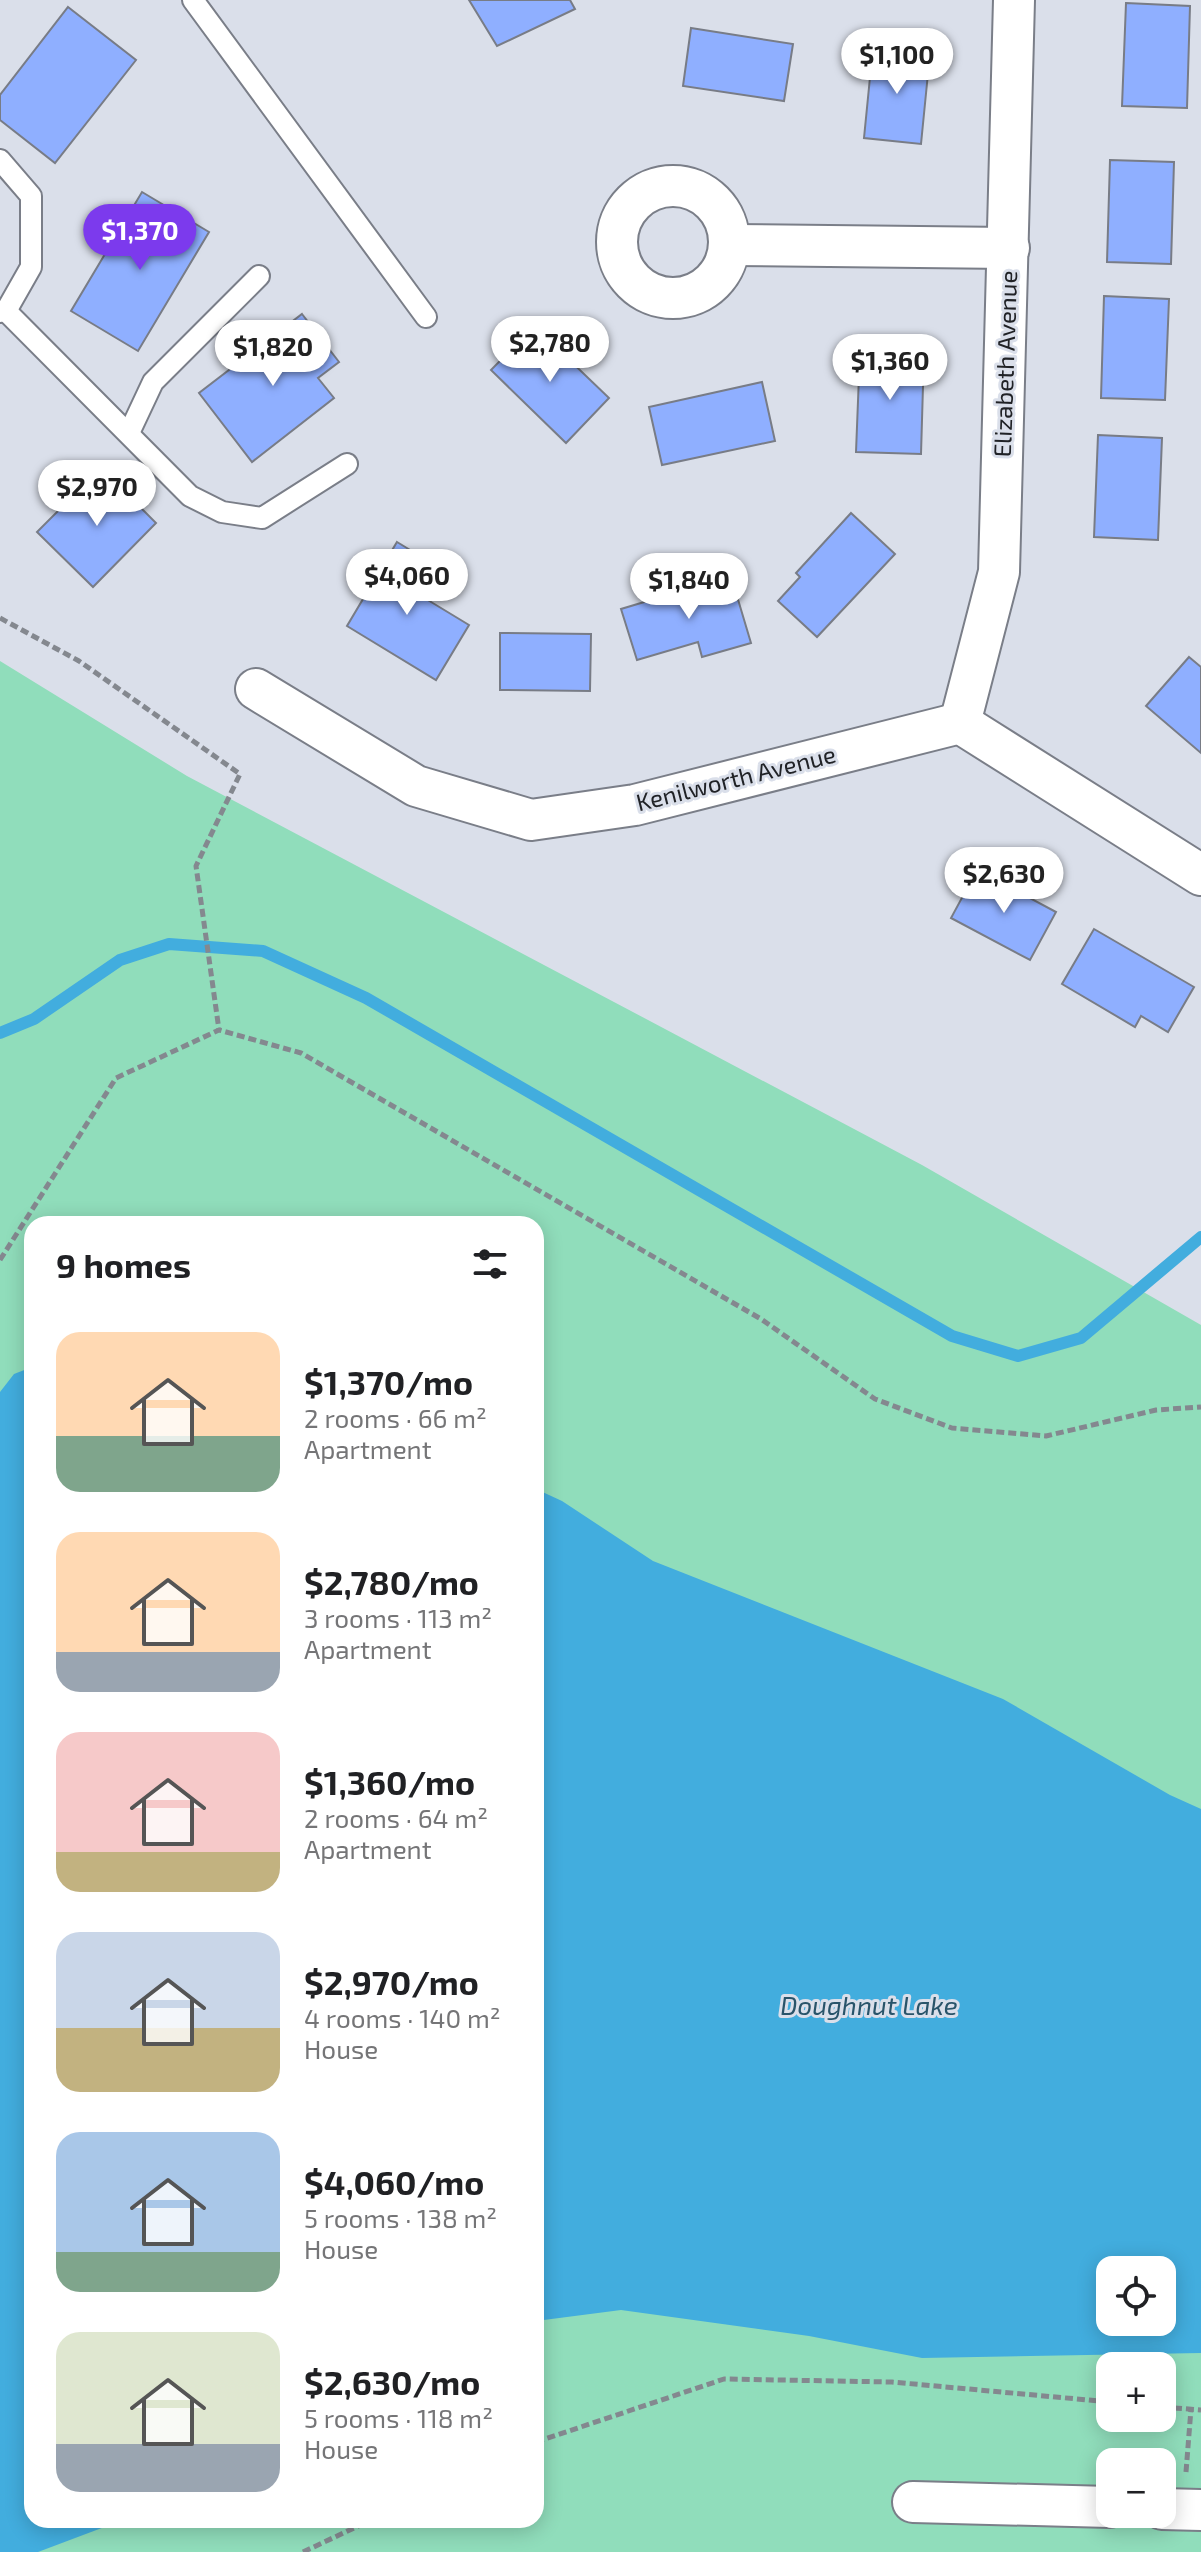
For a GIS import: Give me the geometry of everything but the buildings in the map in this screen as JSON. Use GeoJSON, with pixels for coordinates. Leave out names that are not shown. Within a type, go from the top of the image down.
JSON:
{"type":"FeatureCollection","features":[{"type":"Feature","properties":{"kind":"street","name":"Elizabeth Avenue"},"geometry":{"type":"LineString","coordinates":[[960,723],[999,572],[1014,0]]}},
{"type":"Feature","properties":{"kind":"street"},"geometry":{"type":"LineString","coordinates":[[730,245],[1009,248]]}},
{"type":"Feature","properties":{"kind":"street","name":"Kenilworth Avenue"},"geometry":{"type":"LineString","coordinates":[[256,689],[416,786],[531,820],[635,805],[960,723]]}},
{"type":"Feature","properties":{"kind":"street"},"geometry":{"type":"LineString","coordinates":[[960,723],[1201,875]]}},
{"type":"Feature","properties":{"kind":"street"},"geometry":{"type":"LineString","coordinates":[[913,2502],[1096,2507]]}},
{"type":"Feature","properties":{"kind":"lane"},"geometry":{"type":"LineString","coordinates":[[193,0],[426,317]]}},
{"type":"Feature","properties":{"kind":"lane"},"geometry":{"type":"LineString","coordinates":[[0,160],[31,196],[31,267],[3,311],[190,496],[222,512],[262,518],[347,464]]}},
{"type":"Feature","properties":{"kind":"lane"},"geometry":{"type":"LineString","coordinates":[[129,433],[153,382],[259,276]]}},
{"type":"Feature","properties":{"kind":"path"},"geometry":{"type":"LineString","coordinates":[[0,618],[79,661],[240,774],[196,866],[219,1030]]}},
{"type":"Feature","properties":{"kind":"path"},"geometry":{"type":"LineString","coordinates":[[28,1216],[116,1078],[219,1030],[301,1053],[761,1319],[875,1399],[952,1428],[1046,1436],[1156,1410],[1201,1407]]}},
{"type":"Feature","properties":{"kind":"path"},"geometry":{"type":"LineString","coordinates":[[0,1260],[24,1222]]}},
{"type":"Feature","properties":{"kind":"path"},"geometry":{"type":"LineString","coordinates":[[544,2439],[724,2379],[892,2382],[1096,2401]]}},
{"type":"Feature","properties":{"kind":"path"},"geometry":{"type":"LineString","coordinates":[[1176,2408],[1201,2410]]}},
{"type":"Feature","properties":{"kind":"path"},"geometry":{"type":"LineString","coordinates":[[1182,2510],[1191,2409]]}},
{"type":"Feature","properties":{"kind":"path"},"geometry":{"type":"LineString","coordinates":[[303,2552],[354,2528]]}},
{"type":"Feature","properties":{"kind":"green space"},"geometry":{"type":"Polygon","coordinates":[[[0,661],[187,776],[922,1165],[1201,1325],[1201,2552],[0,2552],[0,661]]]}},
{"type":"Feature","properties":{"kind":"water"},"geometry":{"type":"Polygon","coordinates":[[[24,1370],[24,2528],[102,2528],[38,2552],[0,2552],[0,1392],[14,1374],[24,1370]]]}},
{"type":"Feature","properties":{"kind":"water","name":"Doughnut Lake"},"geometry":{"type":"Polygon","coordinates":[[[544,1493],[562,1501],[653,1561],[1003,1699],[1170,1795],[1201,1809],[1201,2353],[1096,2352],[1096,2355],[922,2358],[809,2336],[621,2310],[544,2320],[544,1493]]]}},
{"type":"Feature","properties":{"kind":"waterway"},"geometry":{"type":"LineString","coordinates":[[0,1033],[34,1019],[120,960],[169,944],[263,951],[366,998],[952,1336],[1018,1356],[1081,1338],[1201,1237]]}}]}
